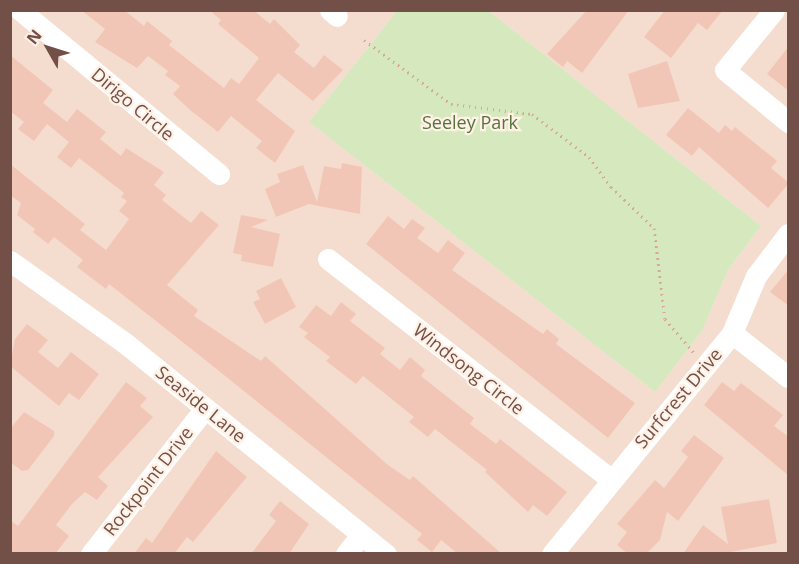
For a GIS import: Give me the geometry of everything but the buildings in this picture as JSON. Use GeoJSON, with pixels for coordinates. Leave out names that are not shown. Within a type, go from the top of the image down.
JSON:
{"type":"FeatureCollection","features":[{"type":"Feature","properties":{"kind":"street","name":"Dirigo Circle"},"geometry":{"type":"LineString","coordinates":[[21,10],[219,174]]}},
{"type":"Feature","properties":{"kind":"street"},"geometry":{"type":"LineString","coordinates":[[774,10],[725,70],[789,122]]}},
{"type":"Feature","properties":{"kind":"street","name":"Surfcrest Drive"},"geometry":{"type":"LineString","coordinates":[[552,554],[732,333],[756,276],[789,234]]}},
{"type":"Feature","properties":{"kind":"street","name":"Windsong Circle"},"geometry":{"type":"LineString","coordinates":[[328,259],[611,479]]}},
{"type":"Feature","properties":{"kind":"street","name":"Seaside Lane"},"geometry":{"type":"LineString","coordinates":[[10,261],[205,408],[386,554]]}},
{"type":"Feature","properties":{"kind":"street"},"geometry":{"type":"LineString","coordinates":[[732,333],[789,378]]}},
{"type":"Feature","properties":{"kind":"street","name":"Rockpoint Drive"},"geometry":{"type":"LineString","coordinates":[[91,554],[205,408]]}},
{"type":"Feature","properties":{"kind":"street"},"geometry":{"type":"LineString","coordinates":[[346,554],[361,535]]}},
{"type":"Feature","properties":{"kind":"path"},"geometry":{"type":"LineString","coordinates":[[364,40],[452,104],[532,114],[589,157],[611,187],[654,228],[665,319],[681,343],[708,363]]}},
{"type":"Feature","properties":{"kind":"shaded area"},"geometry":{"type":"Polygon","coordinates":[[[10,11],[397,11],[309,122],[655,392],[702,331],[728,270],[761,226],[489,11],[788,11],[788,553],[11,553],[10,11]]]}},
{"type":"Feature","properties":{"kind":"green space","name":"Seeley Park"},"geometry":{"type":"Polygon","coordinates":[[[397,11],[489,11],[761,226],[728,270],[702,331],[655,392],[309,122],[397,11]]]}}]}
